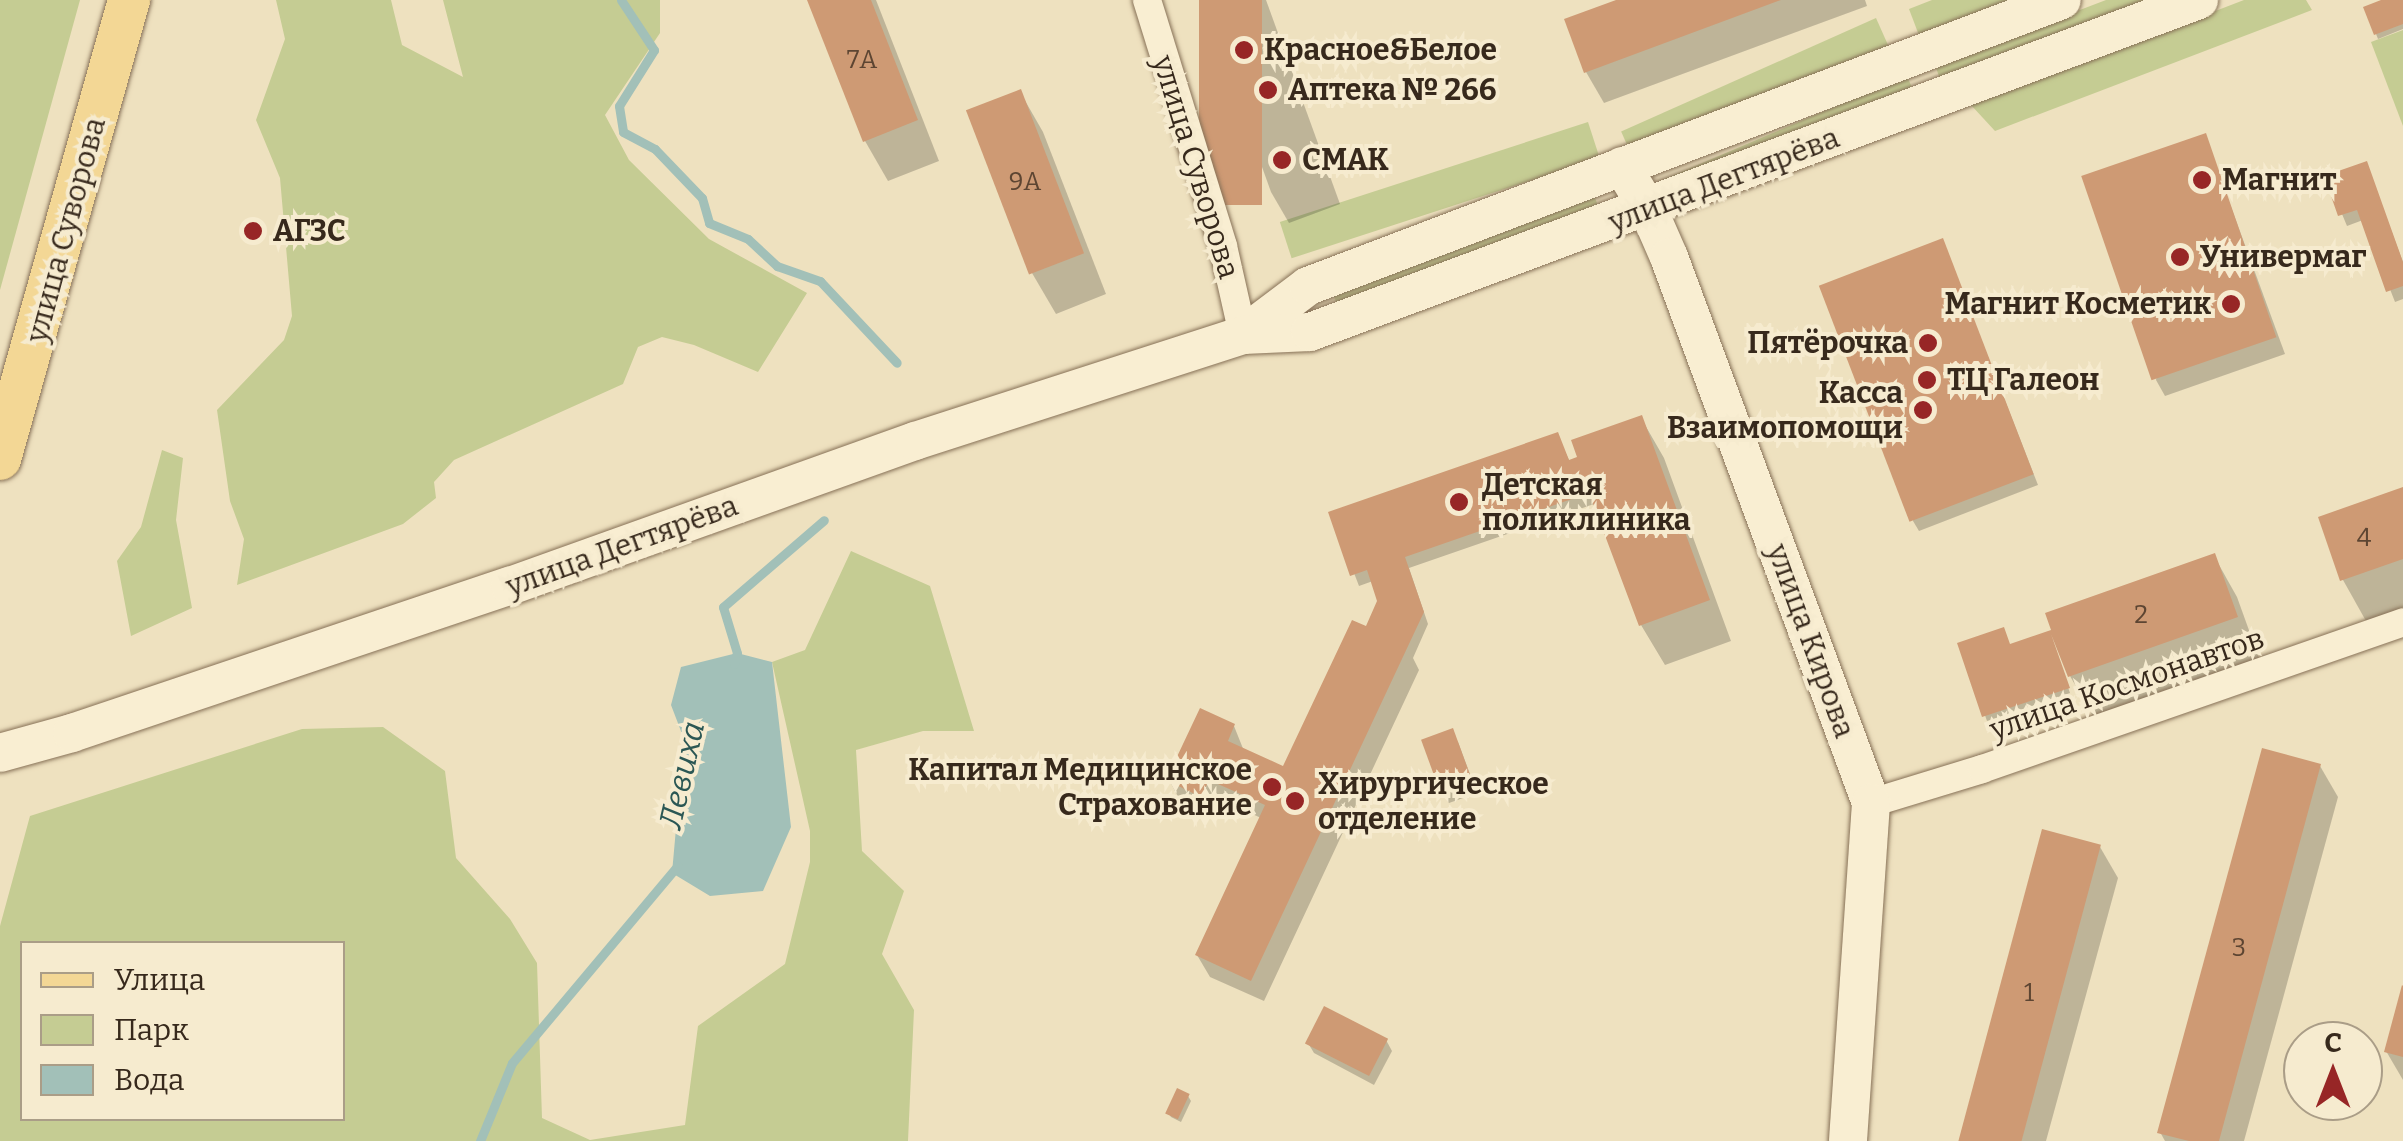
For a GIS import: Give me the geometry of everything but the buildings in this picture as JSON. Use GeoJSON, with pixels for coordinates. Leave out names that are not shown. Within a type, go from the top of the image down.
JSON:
{"type":"FeatureCollection","features":[{"type":"Feature","properties":{"kind":"main road","name":"улица Суворова"},"geometry":{"type":"LineString","coordinates":[[0,458],[129,0]]}},
{"type":"Feature","properties":{"kind":"main road","name":"улица Дегтярёва"},"geometry":{"type":"LineString","coordinates":[[1243,335],[1308,286],[2062,0]]}},
{"type":"Feature","properties":{"kind":"main road","name":"улица Дегтярёва"},"geometry":{"type":"LineString","coordinates":[[0,753],[72,733],[510,586],[915,441],[1243,335],[1310,332],[1648,209],[2199,0]]}},
{"type":"Feature","properties":{"kind":"main road","name":"улица Кирова"},"geometry":{"type":"LineString","coordinates":[[1622,166],[1648,209],[1871,803],[1848,1141]]}},
{"type":"Feature","properties":{"kind":"main road"},"geometry":{"type":"LineString","coordinates":[[0,738],[72,733]]}},
{"type":"Feature","properties":{"kind":"main road"},"geometry":{"type":"LineString","coordinates":[[0,776],[72,733]]}},
{"type":"Feature","properties":{"kind":"street","name":"улица Суворова"},"geometry":{"type":"LineString","coordinates":[[1147,0],[1223,246],[1243,335]]}},
{"type":"Feature","properties":{"kind":"street","name":"улица Космонавтов"},"geometry":{"type":"LineString","coordinates":[[1871,803],[1982,769],[2403,622]]}},
{"type":"Feature","properties":{"kind":"green space"},"geometry":{"type":"Polygon","coordinates":[[[0,0],[80,0],[0,290],[0,0]]]}},
{"type":"Feature","properties":{"kind":"green space"},"geometry":{"type":"Polygon","coordinates":[[[276,0],[391,0],[402,45],[463,77],[443,0],[660,0],[660,33],[605,115],[629,160],[709,239],[807,293],[758,372],[694,345],[662,337],[638,347],[623,384],[454,460],[434,482],[436,498],[403,524],[237,585],[244,539],[230,501],[217,410],[284,340],[292,316],[280,178],[256,120],[285,39],[276,0]]]}},
{"type":"Feature","properties":{"kind":"green space"},"geometry":{"type":"Polygon","coordinates":[[[1932,0],[2022,0],[1920,38],[1909,9],[1932,0]]]}},
{"type":"Feature","properties":{"kind":"green space"},"geometry":{"type":"Polygon","coordinates":[[[2106,0],[2149,0],[1940,79],[1935,65],[2106,0]]]}},
{"type":"Feature","properties":{"kind":"green space"},"geometry":{"type":"Polygon","coordinates":[[[2244,0],[2306,0],[2312,10],[1995,131],[1971,105],[2244,0]]]}},
{"type":"Feature","properties":{"kind":"green space"},"geometry":{"type":"Polygon","coordinates":[[[1876,18],[1890,50],[1635,163],[1621,131],[1876,18]]]}},
{"type":"Feature","properties":{"kind":"green space"},"geometry":{"type":"Polygon","coordinates":[[[2403,30],[2403,126],[2371,42],[2403,30]]]}},
{"type":"Feature","properties":{"kind":"green space"},"geometry":{"type":"Polygon","coordinates":[[[1907,76],[1913,90],[1666,195],[1660,181],[1907,76]]]}},
{"type":"Feature","properties":{"kind":"green space"},"geometry":{"type":"Polygon","coordinates":[[[1588,122],[1600,158],[1292,258],[1280,222],[1588,122]]]}},
{"type":"Feature","properties":{"kind":"green space"},"geometry":{"type":"Polygon","coordinates":[[[1594,195],[1599,209],[1337,305],[1332,290],[1594,195]]]}},
{"type":"Feature","properties":{"kind":"green space"},"geometry":{"type":"Polygon","coordinates":[[[162,450],[183,458],[176,520],[192,608],[131,636],[117,561],[141,527],[162,450]]]}},
{"type":"Feature","properties":{"kind":"green space"},"geometry":{"type":"Polygon","coordinates":[[[851,551],[930,586],[974,731],[923,731],[856,750],[862,851],[904,891],[882,954],[914,1010],[908,1141],[0,1141],[0,926],[30,816],[302,729],[383,727],[445,771],[456,858],[510,919],[537,963],[542,1118],[590,1140],[685,1125],[698,1026],[785,964],[810,862],[810,831],[772,662],[805,650],[851,551]]]}},
{"type":"Feature","properties":{"kind":"water"},"geometry":{"type":"Polygon","coordinates":[[[737,653],[772,662],[791,827],[763,891],[710,896],[672,873],[684,739],[671,705],[681,667],[737,653]]]}},
{"type":"Feature","properties":{"kind":"waterway","name":"Левиха"},"geometry":{"type":"LineString","coordinates":[[621,0],[654,50],[619,106],[623,132],[655,149],[702,198],[709,223],[748,239],[777,266],[820,281],[897,363]]}},
{"type":"Feature","properties":{"kind":"waterway","name":"Левиха"},"geometry":{"type":"LineString","coordinates":[[734,664],[737,653],[723,607],[824,520]]}},
{"type":"Feature","properties":{"kind":"waterway","name":"Левиха"},"geometry":{"type":"LineString","coordinates":[[480,1141],[512,1063],[678,865]]}},
{"type":"Feature","properties":{"kind":"place","name":"Красное&Белое"},"geometry":{"type":"Point","coordinates":[1244,50]}},
{"type":"Feature","properties":{"kind":"place","name":"Аптека № 266"},"geometry":{"type":"Point","coordinates":[1268,90]}},
{"type":"Feature","properties":{"kind":"place","name":"СМАК"},"geometry":{"type":"Point","coordinates":[1282,160]}},
{"type":"Feature","properties":{"kind":"place","name":"Магнит"},"geometry":{"type":"Point","coordinates":[2202,180]}},
{"type":"Feature","properties":{"kind":"place","name":"АГЗС"},"geometry":{"type":"Point","coordinates":[253,231]}},
{"type":"Feature","properties":{"kind":"place","name":"Универмаг"},"geometry":{"type":"Point","coordinates":[2180,257]}},
{"type":"Feature","properties":{"kind":"place","name":"Магнит Косметик"},"geometry":{"type":"Point","coordinates":[2231,304]}},
{"type":"Feature","properties":{"kind":"place","name":"Пятёрочка"},"geometry":{"type":"Point","coordinates":[1928,343]}},
{"type":"Feature","properties":{"kind":"place","name":"ТЦ Галеон"},"geometry":{"type":"Point","coordinates":[1927,380]}},
{"type":"Feature","properties":{"kind":"place","name":"Касса Взаимопомощи"},"geometry":{"type":"Point","coordinates":[1923,410]}},
{"type":"Feature","properties":{"kind":"place","name":"Детская поликлиника"},"geometry":{"type":"Point","coordinates":[1459,502]}},
{"type":"Feature","properties":{"kind":"place","name":"Капитал Медицинское Страхование"},"geometry":{"type":"Point","coordinates":[1272,787]}},
{"type":"Feature","properties":{"kind":"place","name":"Хирургическое отделение"},"geometry":{"type":"Point","coordinates":[1295,801]}}]}
